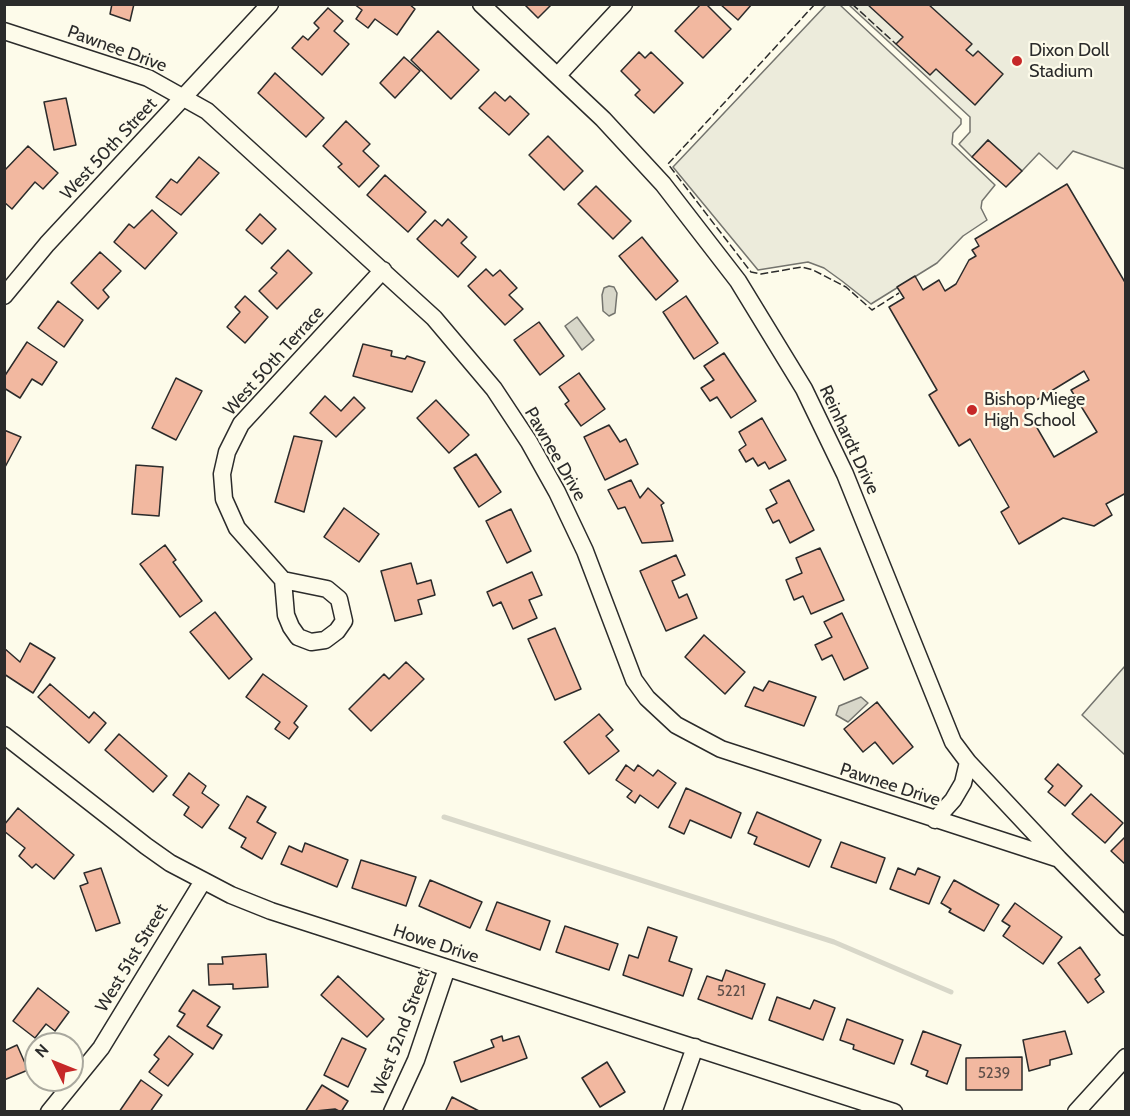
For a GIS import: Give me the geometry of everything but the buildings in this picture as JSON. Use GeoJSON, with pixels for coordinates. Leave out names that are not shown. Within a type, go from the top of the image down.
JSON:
{"type":"FeatureCollection","features":[{"type":"Feature","properties":{"kind":"street","name":"West 50th Street"},"geometry":{"type":"LineString","coordinates":[[4,296],[47,244],[270,4]]}},
{"type":"Feature","properties":{"kind":"street","name":"Reinhardt Drive"},"geometry":{"type":"LineString","coordinates":[[481,4],[558,75],[663,184],[738,281],[804,389],[845,474],[933,699],[953,742],[968,762],[1059,860],[1125,927]]}},
{"type":"Feature","properties":{"kind":"street"},"geometry":{"type":"LineString","coordinates":[[558,75],[624,4]]}},
{"type":"Feature","properties":{"kind":"street","name":"Pawnee Drive"},"geometry":{"type":"LineString","coordinates":[[4,31],[148,78],[224,123],[434,318],[468,357],[529,442],[557,492],[585,552],[634,680],[661,712],[692,736],[721,749],[1059,860]]}},
{"type":"Feature","properties":{"kind":"street","name":"West 50th Terrace"},"geometry":{"type":"LineString","coordinates":[[283,580],[237,528],[224,499],[222,474],[227,452],[241,424],[384,270]]}},
{"type":"Feature","properties":{"kind":"street","name":"Howe Drive"},"geometry":{"type":"LineString","coordinates":[[4,735],[146,846],[203,880],[271,911],[894,1112]]}},
{"type":"Feature","properties":{"kind":"street"},"geometry":{"type":"LineString","coordinates":[[935,820],[953,800],[963,783],[968,762]]}},
{"type":"Feature","properties":{"kind":"street","name":"West 51st Street"},"geometry":{"type":"LineString","coordinates":[[49,1112],[100,1048],[203,880]]}},
{"type":"Feature","properties":{"kind":"street","name":"West 52nd Street"},"geometry":{"type":"LineString","coordinates":[[392,1112],[416,1060],[447,968]]}},
{"type":"Feature","properties":{"kind":"street"},"geometry":{"type":"LineString","coordinates":[[672,1112],[695,1047]]}},
{"type":"Feature","properties":{"kind":"street"},"geometry":{"type":"LineString","coordinates":[[1076,1112],[1125,1057]]}},
{"type":"Feature","properties":{"kind":"shaded area"},"geometry":{"type":"Polygon","coordinates":[[[826,5],[840,5],[961,119],[961,124],[953,133],[952,144],[995,185],[982,201],[981,208],[987,220],[963,236],[937,263],[871,304],[824,268],[808,262],[758,270],[673,167],[826,5]]]}},
{"type":"Feature","properties":{"kind":"shaded area","name":"Dixon Doll Stadium"},"geometry":{"type":"Polygon","coordinates":[[[849,5],[1125,5],[1125,169],[1073,151],[1057,169],[1039,153],[1022,171],[988,140],[972,157],[959,144],[970,132],[970,117],[849,5]]]}},
{"type":"Feature","properties":{"kind":"shaded area"},"geometry":{"type":"Polygon","coordinates":[[[614,287],[617,293],[615,313],[609,316],[603,311],[602,295],[604,288],[614,287]]]}},
{"type":"Feature","properties":{"kind":"shaded area"},"geometry":{"type":"Polygon","coordinates":[[[577,317],[594,340],[582,350],[565,326],[577,317]]]}},
{"type":"Feature","properties":{"kind":"shaded area"},"geometry":{"type":"Polygon","coordinates":[[[1125,666],[1125,755],[1082,715],[1125,666]]]}},
{"type":"Feature","properties":{"kind":"shaded area"},"geometry":{"type":"Polygon","coordinates":[[[861,697],[868,703],[848,722],[836,715],[839,706],[861,697]]]}},
{"type":"Feature","properties":{"kind":"waterway"},"geometry":{"type":"LineString","coordinates":[[444,817],[834,942],[951,992]]}},
{"type":"Feature","properties":{"kind":"fence"},"geometry":{"type":"LineString","coordinates":[[815,4],[668,164],[751,272],[761,274],[802,267],[813,270],[846,287],[872,310],[899,293]]}},
{"type":"Feature","properties":{"kind":"fence"},"geometry":{"type":"LineString","coordinates":[[852,4],[896,44]]}},
{"type":"Feature","properties":{"kind":"place","name":"Dixon Doll Stadium"},"geometry":{"type":"Point","coordinates":[1017,61]}},
{"type":"Feature","properties":{"kind":"place","name":"Bishop Miege High School"},"geometry":{"type":"Point","coordinates":[972,410]}}]}
